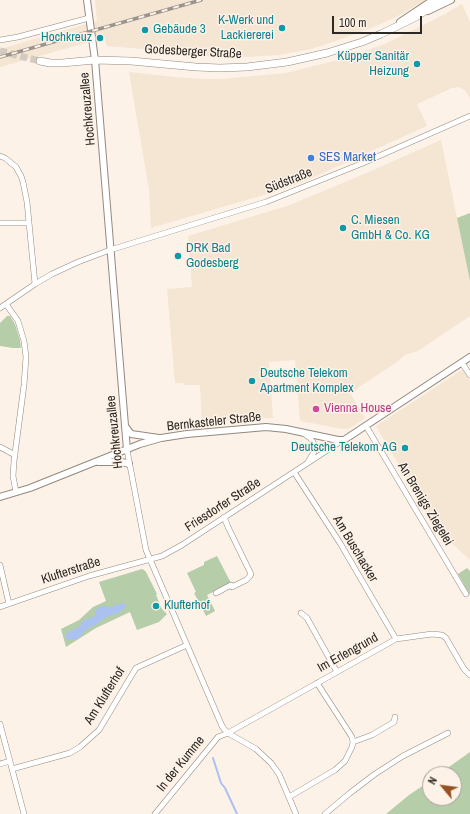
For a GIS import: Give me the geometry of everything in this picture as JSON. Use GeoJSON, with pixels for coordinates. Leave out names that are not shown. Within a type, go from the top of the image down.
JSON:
{"type":"FeatureCollection","features":[{"type":"Feature","properties":{"kind":"main road","name":"Godesberger Straße"},"geometry":{"type":"LineString","coordinates":[[40,61],[62,63],[95,60],[131,61],[208,68],[254,66],[287,62],[347,47],[381,34],[416,17],[442,0]]}},
{"type":"Feature","properties":{"kind":"street","name":"Hochkreuzallee"},"geometry":{"type":"LineString","coordinates":[[87,0],[95,60],[126,450],[145,545],[222,726],[228,733],[265,756],[279,774],[296,814]]}},
{"type":"Feature","properties":{"kind":"street","name":"Godesberger Straße"},"geometry":{"type":"LineString","coordinates":[[381,34],[433,0]]}},
{"type":"Feature","properties":{"kind":"street","name":"Godesberger Straße"},"geometry":{"type":"LineString","coordinates":[[416,17],[451,0]]}},
{"type":"Feature","properties":{"kind":"street"},"geometry":{"type":"LineString","coordinates":[[0,40],[18,37],[89,18]]}},
{"type":"Feature","properties":{"kind":"street","name":"Südstraße"},"geometry":{"type":"LineString","coordinates":[[0,308],[35,284],[78,262],[110,250],[266,202],[334,175],[470,116]]}},
{"type":"Feature","properties":{"kind":"street"},"geometry":{"type":"LineString","coordinates":[[0,156],[16,167],[21,176],[26,196],[35,284]]}},
{"type":"Feature","properties":{"kind":"street"},"geometry":{"type":"LineString","coordinates":[[0,224],[29,223]]}},
{"type":"Feature","properties":{"kind":"street"},"geometry":{"type":"LineString","coordinates":[[6,304],[18,321],[24,342],[26,357],[13,476],[16,492]]}},
{"type":"Feature","properties":{"kind":"street","name":"Friesdorfer Straße"},"geometry":{"type":"LineString","coordinates":[[150,559],[162,556],[182,545],[470,357]]}},
{"type":"Feature","properties":{"kind":"street"},"geometry":{"type":"LineString","coordinates":[[462,362],[470,375]]}},
{"type":"Feature","properties":{"kind":"street"},"geometry":{"type":"LineString","coordinates":[[124,424],[131,434],[161,438]]}},
{"type":"Feature","properties":{"kind":"street","name":"An Brenigs Ziegelei"},"geometry":{"type":"LineString","coordinates":[[366,426],[466,594]]}},
{"type":"Feature","properties":{"kind":"street","name":"Bernkasteler Straße"},"geometry":{"type":"LineString","coordinates":[[0,497],[140,444],[161,438],[187,434],[266,427],[286,429],[344,440]]}},
{"type":"Feature","properties":{"kind":"street"},"geometry":{"type":"LineString","coordinates":[[302,432],[310,438],[315,446],[314,452],[306,465]]}},
{"type":"Feature","properties":{"kind":"street"},"geometry":{"type":"LineString","coordinates":[[0,447],[15,455]]}},
{"type":"Feature","properties":{"kind":"street"},"geometry":{"type":"LineString","coordinates":[[95,462],[122,462],[129,464]]}},
{"type":"Feature","properties":{"kind":"street","name":"Am Buschacker"},"geometry":{"type":"LineString","coordinates":[[294,472],[340,543],[396,639]]}},
{"type":"Feature","properties":{"kind":"street"},"geometry":{"type":"LineString","coordinates":[[216,593],[231,585],[232,587],[246,580],[251,574],[224,517]]}},
{"type":"Feature","properties":{"kind":"street","name":"Klufterstraße"},"geometry":{"type":"LineString","coordinates":[[0,607],[89,576],[150,559]]}},
{"type":"Feature","properties":{"kind":"street"},"geometry":{"type":"LineString","coordinates":[[0,565],[9,604]]}},
{"type":"Feature","properties":{"kind":"street"},"geometry":{"type":"LineString","coordinates":[[301,614],[307,618],[337,672]]}},
{"type":"Feature","properties":{"kind":"street","name":"Im Erlengrund"},"geometry":{"type":"LineString","coordinates":[[228,733],[396,639],[432,634],[442,635],[446,638],[464,669],[470,675]]}},
{"type":"Feature","properties":{"kind":"street","name":"Am Klufterhof"},"geometry":{"type":"LineString","coordinates":[[12,769],[70,753],[80,747],[99,730],[136,668],[187,645]]}},
{"type":"Feature","properties":{"kind":"street"},"geometry":{"type":"LineString","coordinates":[[290,797],[340,766],[350,752],[353,742],[352,736],[317,683]]}},
{"type":"Feature","properties":{"kind":"street"},"geometry":{"type":"LineString","coordinates":[[353,742],[372,735],[394,722],[395,717]]}},
{"type":"Feature","properties":{"kind":"street"},"geometry":{"type":"LineString","coordinates":[[0,724],[24,814]]}},
{"type":"Feature","properties":{"kind":"street","name":"In der Kumme"},"geometry":{"type":"LineString","coordinates":[[155,814],[216,739],[228,733]]}},
{"type":"Feature","properties":{"kind":"street"},"geometry":{"type":"LineString","coordinates":[[325,814],[350,792],[375,774],[403,756],[448,733]]}},
{"type":"Feature","properties":{"kind":"street"},"geometry":{"type":"LineString","coordinates":[[0,764],[10,761]]}},
{"type":"Feature","properties":{"kind":"shaded area"},"geometry":{"type":"Polygon","coordinates":[[[95,0],[426,0],[398,16],[336,41],[311,49],[279,55],[216,57],[193,55],[107,46],[104,38],[0,67],[0,49],[97,21],[95,0]]]}},
{"type":"Feature","properties":{"kind":"shaded area"},"geometry":{"type":"Polygon","coordinates":[[[462,4],[470,22],[470,99],[465,90],[459,87],[452,88],[417,104],[427,126],[284,189],[151,228],[149,190],[129,72],[206,79],[286,73],[346,58],[387,43],[462,4]]]}},
{"type":"Feature","properties":{"kind":"shaded area"},"geometry":{"type":"Polygon","coordinates":[[[441,140],[470,281],[470,316],[418,351],[405,355],[350,393],[365,418],[350,428],[343,429],[300,421],[295,360],[269,362],[273,418],[250,418],[202,423],[200,385],[184,385],[183,383],[175,383],[167,289],[192,287],[188,236],[290,205],[441,140]]]}},
{"type":"Feature","properties":{"kind":"shaded area"},"geometry":{"type":"Polygon","coordinates":[[[462,370],[470,381],[470,560],[445,536],[429,516],[376,426],[462,370]]]}},
{"type":"Feature","properties":{"kind":"green space"},"geometry":{"type":"Polygon","coordinates":[[[470,213],[470,281],[457,218],[470,213]]]}},
{"type":"Feature","properties":{"kind":"green space"},"geometry":{"type":"Polygon","coordinates":[[[7,316],[10,316],[15,324],[21,348],[0,346],[0,323],[7,316]]]}},
{"type":"Feature","properties":{"kind":"green space"},"geometry":{"type":"Polygon","coordinates":[[[217,556],[231,583],[207,595],[215,611],[206,616],[194,593],[196,592],[187,573],[204,565],[204,562],[217,556]]]}},
{"type":"Feature","properties":{"kind":"green space"},"geometry":{"type":"Polygon","coordinates":[[[467,568],[470,571],[470,595],[458,574],[467,568]]]}},
{"type":"Feature","properties":{"kind":"green space"},"geometry":{"type":"Polygon","coordinates":[[[142,569],[146,572],[157,594],[156,595],[162,609],[167,614],[159,622],[137,630],[130,612],[96,628],[66,647],[61,629],[79,620],[93,607],[106,601],[99,582],[142,569]]]}},
{"type":"Feature","properties":{"kind":"green space"},"geometry":{"type":"Polygon","coordinates":[[[470,752],[470,814],[386,814],[422,786],[422,806],[462,806],[462,766],[450,766],[470,752]]]}},
{"type":"Feature","properties":{"kind":"water"},"geometry":{"type":"Polygon","coordinates":[[[123,603],[126,604],[124,609],[118,613],[106,617],[97,624],[85,630],[77,639],[67,640],[65,634],[79,627],[83,621],[93,617],[95,615],[95,611],[99,607],[111,607],[123,603]]]}},
{"type":"Feature","properties":{"kind":"waterway"},"geometry":{"type":"LineString","coordinates":[[213,758],[221,783],[225,788],[237,814]]}},
{"type":"Feature","properties":{"kind":"tunnel"},"geometry":{"type":"LineString","coordinates":[[0,51],[40,61]]}},
{"type":"Feature","properties":{"kind":"railway"},"geometry":{"type":"LineString","coordinates":[[0,57],[201,0]]}},
{"type":"Feature","properties":{"kind":"place","name":"K-Werk und Lackiererei"},"geometry":{"type":"Point","coordinates":[282,28]}},
{"type":"Feature","properties":{"kind":"place","name":"Gebäude 3"},"geometry":{"type":"Point","coordinates":[145,30]}},
{"type":"Feature","properties":{"kind":"place","name":"Hochkreuz"},"geometry":{"type":"Point","coordinates":[100,38]}},
{"type":"Feature","properties":{"kind":"place","name":"Küpper Sanitär Heizung"},"geometry":{"type":"Point","coordinates":[417,64]}},
{"type":"Feature","properties":{"kind":"place","name":"SES Market"},"geometry":{"type":"Point","coordinates":[311,158]}},
{"type":"Feature","properties":{"kind":"place","name":"C. Miesen GmbH & Co. KG"},"geometry":{"type":"Point","coordinates":[343,228]}},
{"type":"Feature","properties":{"kind":"place","name":"DRK Bad Godesberg"},"geometry":{"type":"Point","coordinates":[178,256]}},
{"type":"Feature","properties":{"kind":"place","name":"Deutsche Telekom Apartment Komplex"},"geometry":{"type":"Point","coordinates":[252,381]}},
{"type":"Feature","properties":{"kind":"place","name":"Vienna House"},"geometry":{"type":"Point","coordinates":[316,409]}},
{"type":"Feature","properties":{"kind":"place","name":"Deutsche Telekom AG"},"geometry":{"type":"Point","coordinates":[405,448]}},
{"type":"Feature","properties":{"kind":"place","name":"Klufterhof"},"geometry":{"type":"Point","coordinates":[156,606]}}]}
